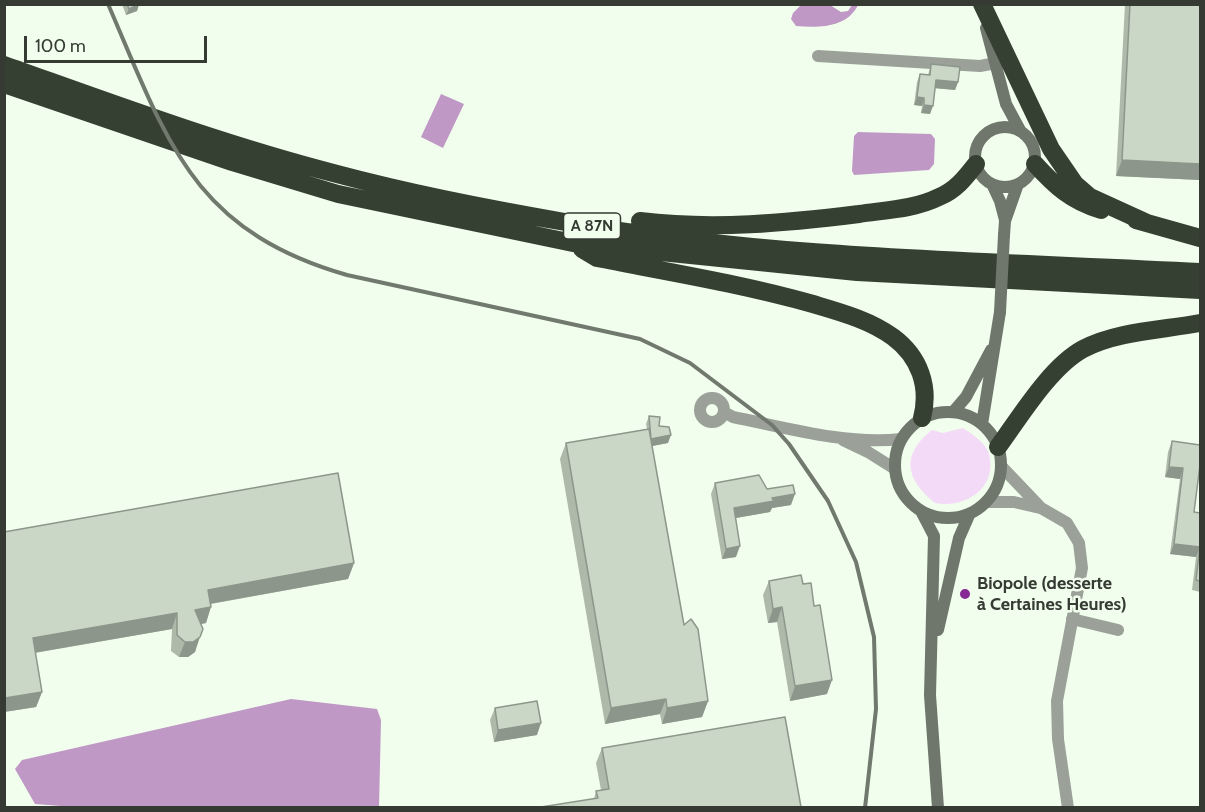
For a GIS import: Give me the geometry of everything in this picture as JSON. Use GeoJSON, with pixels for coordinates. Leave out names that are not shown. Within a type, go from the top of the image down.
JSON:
{"type":"FeatureCollection","features":[{"type":"Feature","properties":{"kind":"highway"},"geometry":{"type":"LineString","coordinates":[[982,4],[1052,149],[1075,184],[1090,197],[1147,223]]}},
{"type":"Feature","properties":{"kind":"highway","name":"A 87N"},"geometry":{"type":"LineString","coordinates":[[4,66],[237,145],[338,175],[461,203],[567,223],[748,246],[863,255],[1200,272]]}},
{"type":"Feature","properties":{"kind":"highway","name":"A 87N"},"geometry":{"type":"LineString","coordinates":[[4,84],[232,162],[338,194],[573,243],[856,272],[1200,290]]}},
{"type":"Feature","properties":{"kind":"highway"},"geometry":{"type":"LineString","coordinates":[[567,223],[594,216],[685,225],[768,223],[894,209],[923,204],[941,197],[958,187],[976,164]]}},
{"type":"Feature","properties":{"kind":"highway"},"geometry":{"type":"LineString","coordinates":[[1035,164],[1059,190],[1075,201],[1200,238]]}},
{"type":"Feature","properties":{"kind":"highway"},"geometry":{"type":"LineString","coordinates":[[573,243],[597,258],[781,295],[872,324],[895,338],[922,374],[927,401],[922,418]]}},
{"type":"Feature","properties":{"kind":"highway"},"geometry":{"type":"LineString","coordinates":[[998,447],[1062,365],[1083,350],[1110,339],[1200,323]]}},
{"type":"Feature","properties":{"kind":"street"},"geometry":{"type":"LineString","coordinates":[[977,4],[996,63],[1006,104],[1020,130],[1030,139],[1035,151],[1035,164],[1028,176],[1018,184],[1004,187],[992,184],[982,176],[976,164],[976,150],[982,138],[993,129],[1006,104]]}},
{"type":"Feature","properties":{"kind":"street"},"geometry":{"type":"LineString","coordinates":[[818,56],[980,66],[996,63]]}},
{"type":"Feature","properties":{"kind":"street"},"geometry":{"type":"LineString","coordinates":[[993,129],[1007,127],[1020,130]]}},
{"type":"Feature","properties":{"kind":"street"},"geometry":{"type":"LineString","coordinates":[[992,184],[1000,201],[1005,221]]}},
{"type":"Feature","properties":{"kind":"street"},"geometry":{"type":"LineString","coordinates":[[982,424],[1000,312],[1005,221],[1018,184]]}},
{"type":"Feature","properties":{"kind":"street"},"geometry":{"type":"LineString","coordinates":[[954,411],[966,398],[995,341]]}},
{"type":"Feature","properties":{"kind":"street"},"geometry":{"type":"LineString","coordinates":[[921,511],[945,517],[970,513],[986,502],[997,486],[1001,466],[998,447],[982,424],[969,415],[954,411],[937,412],[922,418],[910,427],[901,439],[897,448],[895,469],[903,494],[921,511],[934,536],[930,695],[938,807]]}},
{"type":"Feature","properties":{"kind":"street"},"geometry":{"type":"LineString","coordinates":[[724,412],[733,417],[796,430],[878,441],[901,439]]}},
{"type":"Feature","properties":{"kind":"street"},"geometry":{"type":"LineString","coordinates":[[831,435],[868,452],[895,469]]}},
{"type":"Feature","properties":{"kind":"street"},"geometry":{"type":"LineString","coordinates":[[1001,466],[1041,508]]}},
{"type":"Feature","properties":{"kind":"street"},"geometry":{"type":"LineString","coordinates":[[986,502],[1014,502],[1041,508],[1066,522],[1079,543],[1082,568],[1057,701],[1058,739],[1068,807]]}},
{"type":"Feature","properties":{"kind":"street"},"geometry":{"type":"LineString","coordinates":[[932,652],[959,538],[970,513]]}},
{"type":"Feature","properties":{"kind":"street"},"geometry":{"type":"LineString","coordinates":[[1072,619],[1118,630]]}},
{"type":"Feature","properties":{"kind":"shaded area"},"geometry":{"type":"Polygon","coordinates":[[[802,4],[830,5],[841,12],[848,11],[852,5],[858,5],[847,18],[831,25],[796,26],[791,19],[793,13],[802,4]]]}},
{"type":"Feature","properties":{"kind":"shaded area"},"geometry":{"type":"Polygon","coordinates":[[[441,94],[464,104],[443,148],[421,137],[441,94]]]}},
{"type":"Feature","properties":{"kind":"shaded area"},"geometry":{"type":"Polygon","coordinates":[[[858,132],[931,134],[935,139],[934,164],[929,170],[854,175],[852,171],[854,136],[858,132]]]}},
{"type":"Feature","properties":{"kind":"shaded area"},"geometry":{"type":"Polygon","coordinates":[[[963,428],[985,446],[989,454],[988,477],[984,486],[967,499],[957,503],[935,503],[925,494],[913,476],[911,458],[922,439],[932,430],[943,433],[963,428]]]}},
{"type":"Feature","properties":{"kind":"shaded area"},"geometry":{"type":"Polygon","coordinates":[[[291,699],[377,709],[381,720],[379,807],[87,808],[35,804],[15,769],[22,760],[291,699]]]}},
{"type":"Feature","properties":{"kind":"building"},"geometry":{"type":"Polygon","coordinates":[[[127,4],[139,4],[129,9],[127,4]]]}},
{"type":"Feature","properties":{"kind":"building"},"geometry":{"type":"Polygon","coordinates":[[[1130,4],[1200,4],[1200,164],[1122,160],[1130,4]]]}},
{"type":"Feature","properties":{"kind":"building"},"geometry":{"type":"Polygon","coordinates":[[[931,64],[960,67],[958,82],[936,80],[933,106],[924,105],[924,98],[917,97],[920,74],[930,75],[931,64]]]}},
{"type":"Feature","properties":{"kind":"building"},"geometry":{"type":"Polygon","coordinates":[[[649,416],[660,417],[659,426],[669,427],[671,435],[651,439],[649,416]]]}},
{"type":"Feature","properties":{"kind":"building"},"geometry":{"type":"Polygon","coordinates":[[[649,429],[684,625],[691,619],[698,629],[708,701],[667,708],[666,699],[611,708],[566,443],[649,429]]]}},
{"type":"Feature","properties":{"kind":"building"},"geometry":{"type":"Polygon","coordinates":[[[1172,441],[1200,445],[1194,512],[1200,513],[1200,547],[1174,544],[1183,468],[1169,467],[1172,441]]]}},
{"type":"Feature","properties":{"kind":"building"},"geometry":{"type":"Polygon","coordinates":[[[338,473],[354,563],[208,590],[211,607],[195,610],[203,629],[200,637],[193,642],[185,642],[177,635],[177,613],[33,638],[42,692],[5,698],[4,532],[338,473]]]}},
{"type":"Feature","properties":{"kind":"building"},"geometry":{"type":"Polygon","coordinates":[[[759,475],[767,489],[793,485],[795,494],[772,498],[774,501],[734,508],[740,546],[726,549],[715,483],[759,475]]]}},
{"type":"Feature","properties":{"kind":"building"},"geometry":{"type":"Polygon","coordinates":[[[1200,547],[1200,581],[1196,580],[1200,547]]]}},
{"type":"Feature","properties":{"kind":"building"},"geometry":{"type":"Polygon","coordinates":[[[801,575],[803,584],[811,583],[814,606],[820,605],[832,680],[795,686],[782,607],[773,609],[769,581],[801,575]]]}},
{"type":"Feature","properties":{"kind":"building"},"geometry":{"type":"Polygon","coordinates":[[[537,701],[541,723],[498,730],[495,708],[537,701]]]}},
{"type":"Feature","properties":{"kind":"building"},"geometry":{"type":"Polygon","coordinates":[[[785,717],[801,807],[541,807],[598,798],[596,791],[609,789],[602,748],[785,717]]]}},
{"type":"Feature","properties":{"kind":"railway"},"geometry":{"type":"LineString","coordinates":[[108,4],[168,138],[191,174],[218,205],[252,233],[294,256],[347,275],[640,339],[690,363],[772,425],[789,444],[828,501],[856,562],[874,637],[876,709],[865,808]]}},
{"type":"Feature","properties":{"kind":"place","name":"Biopole (desserte à Certaines Heures)"},"geometry":{"type":"Point","coordinates":[965,594]}}]}
